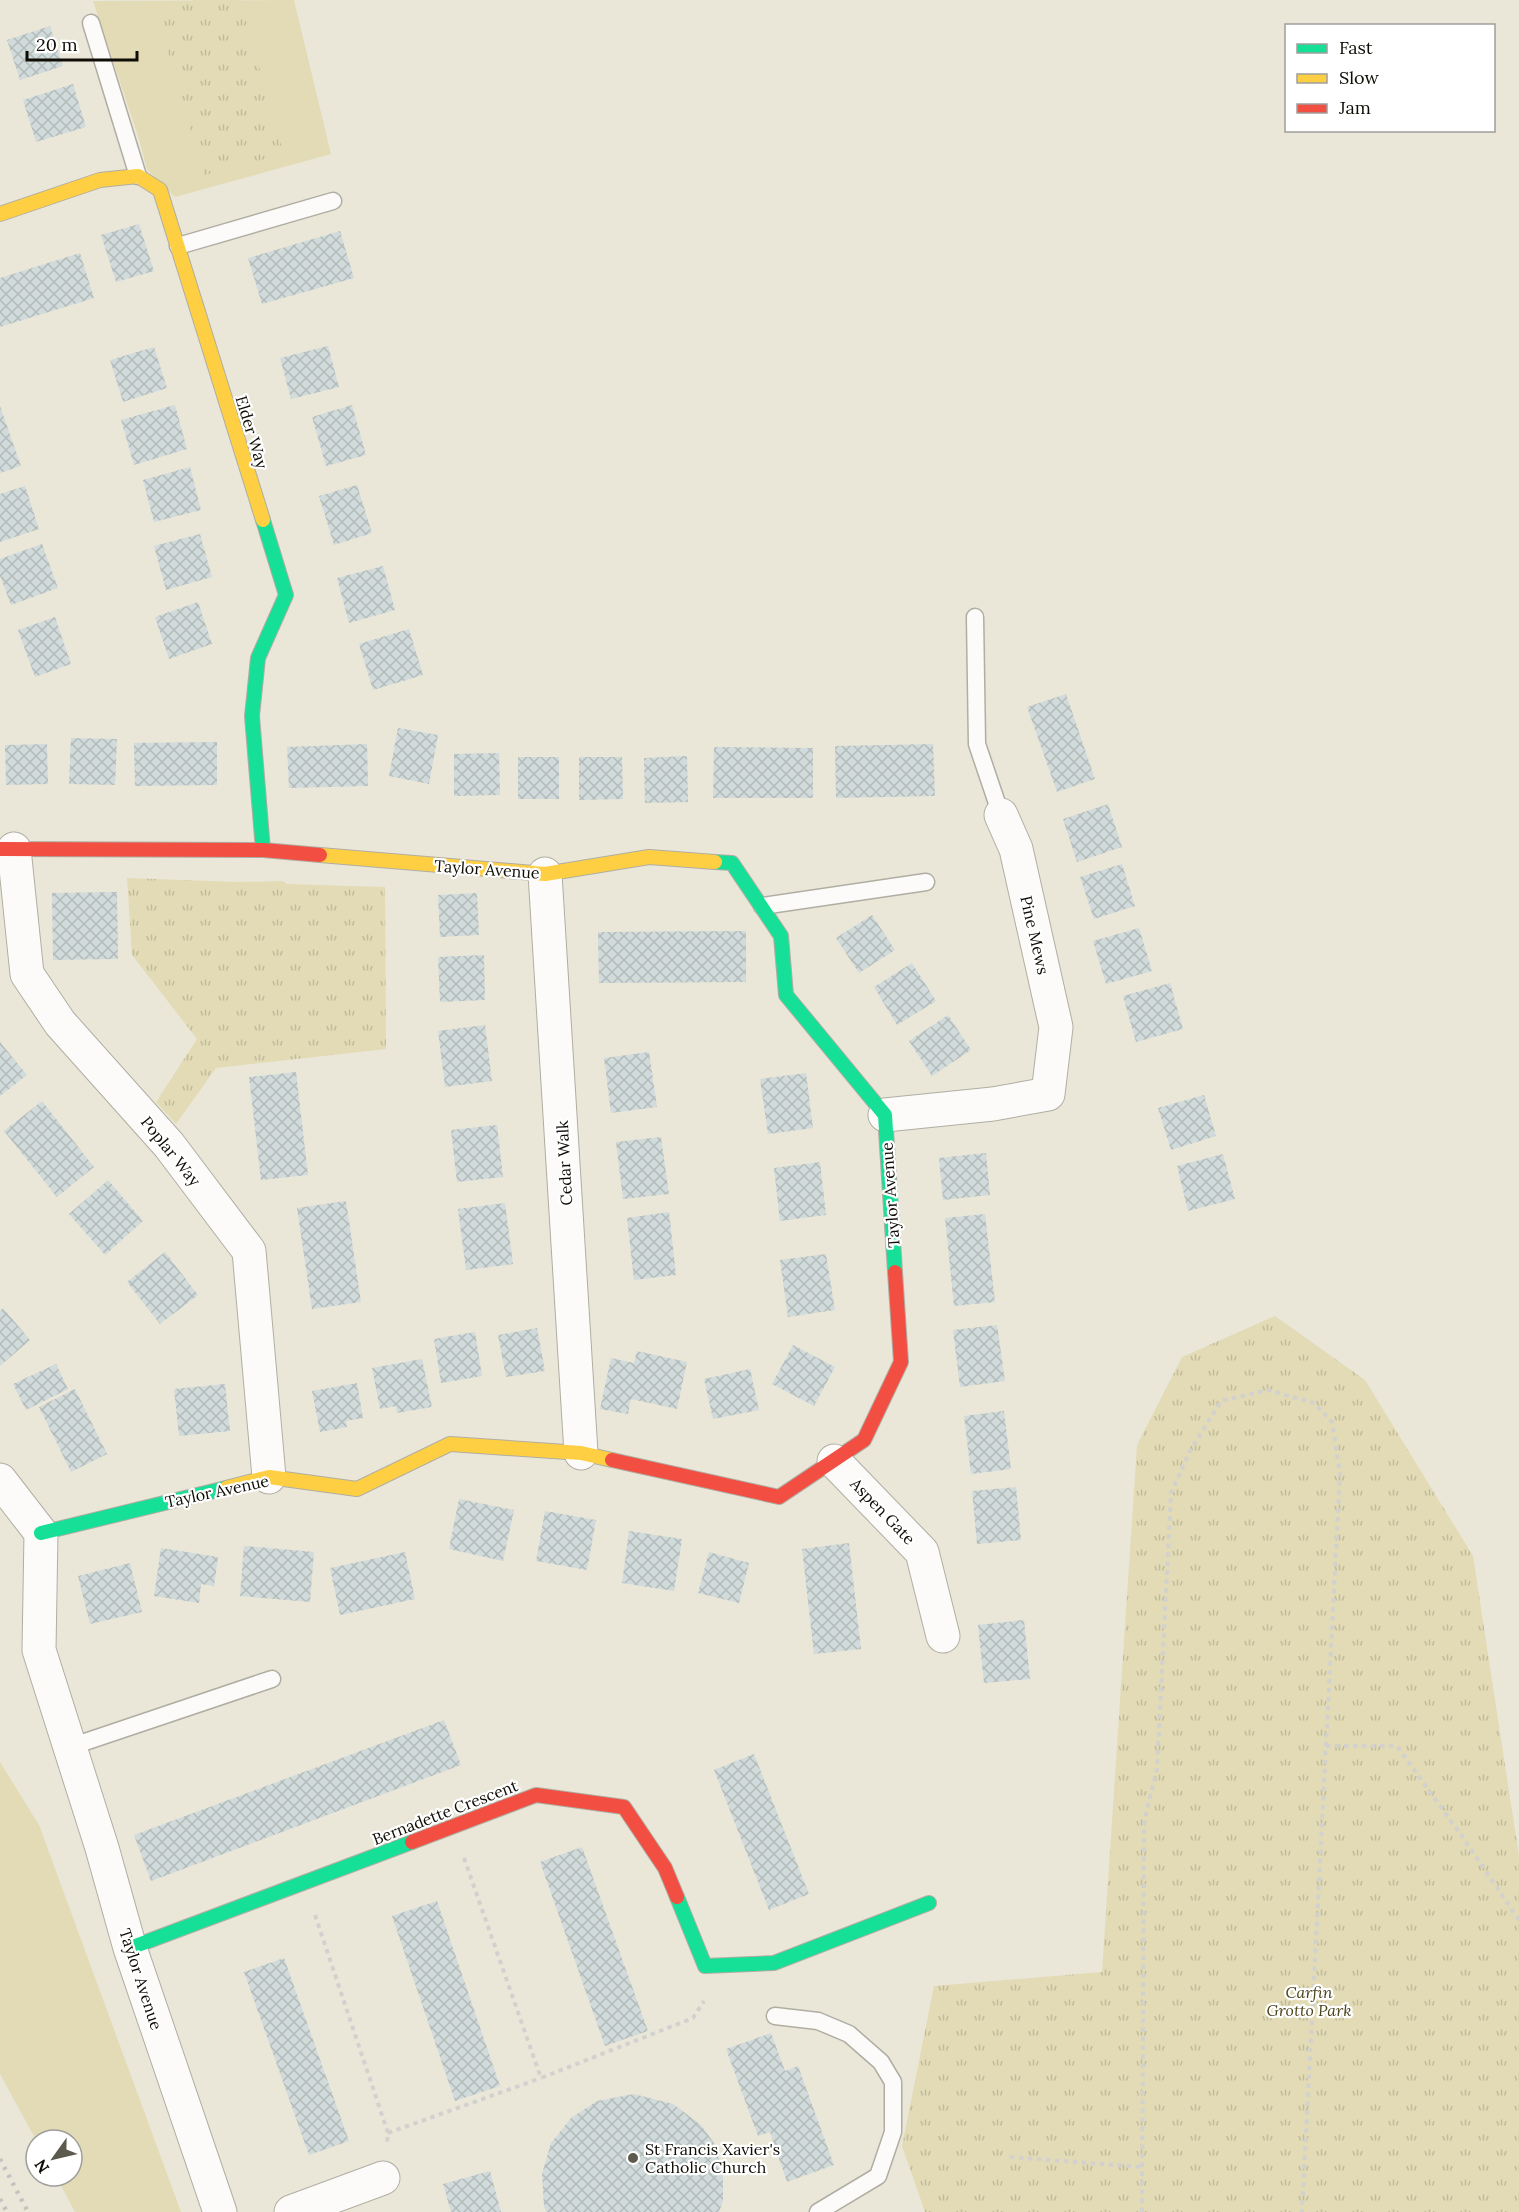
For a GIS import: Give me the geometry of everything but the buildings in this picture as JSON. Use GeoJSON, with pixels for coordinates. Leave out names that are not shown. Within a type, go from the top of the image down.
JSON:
{"type":"FeatureCollection","features":[{"type":"Feature","properties":{"kind":"street"},"geometry":{"type":"LineString","coordinates":[[0,214],[100,180],[138,176]]}},
{"type":"Feature","properties":{"kind":"street","name":"Elder Way"},"geometry":{"type":"LineString","coordinates":[[138,176],[160,190],[285,595],[258,658],[252,716],[263,850]]}},
{"type":"Feature","properties":{"kind":"street","name":"Pine Mews"},"geometry":{"type":"LineString","coordinates":[[885,1115],[993,1104],[1048,1094],[1056,1027],[1016,849],[1001,814]]}},
{"type":"Feature","properties":{"kind":"street","name":"Taylor Avenue"},"geometry":{"type":"LineString","coordinates":[[7,849],[263,850],[545,874],[649,857],[732,863],[782,936],[786,995],[885,1115],[901,1362],[864,1440],[779,1497],[581,1453],[450,1444],[357,1489],[269,1477],[41,1533],[39,1650],[102,1848],[130,1948],[220,2212]]}},
{"type":"Feature","properties":{"kind":"street","name":"Poplar Way"},"geometry":{"type":"LineString","coordinates":[[7,849],[27,974],[60,1023],[169,1145],[249,1251],[269,1477]]}},
{"type":"Feature","properties":{"kind":"street","name":"Cedar Walk"},"geometry":{"type":"LineString","coordinates":[[545,874],[581,1453]]}},
{"type":"Feature","properties":{"kind":"street","name":"Aspen Gate"},"geometry":{"type":"LineString","coordinates":[[834,1461],[922,1552],[943,1636]]}},
{"type":"Feature","properties":{"kind":"street"},"geometry":{"type":"LineString","coordinates":[[0,1480],[41,1533]]}},
{"type":"Feature","properties":{"kind":"street","name":"Bernadette Crescent"},"geometry":{"type":"LineString","coordinates":[[130,1948],[536,1795],[624,1807],[665,1868],[705,1966],[774,1963],[929,1903]]}},
{"type":"Feature","properties":{"kind":"street"},"geometry":{"type":"LineString","coordinates":[[291,2212],[383,2178]]}},
{"type":"Feature","properties":{"kind":"lane"},"geometry":{"type":"LineString","coordinates":[[91,23],[138,176]]}},
{"type":"Feature","properties":{"kind":"lane"},"geometry":{"type":"LineString","coordinates":[[178,246],[333,201]]}},
{"type":"Feature","properties":{"kind":"lane","name":"Pine Mews"},"geometry":{"type":"LineString","coordinates":[[975,617],[977,744],[1001,814]]}},
{"type":"Feature","properties":{"kind":"lane"},"geometry":{"type":"LineString","coordinates":[[762,906],[926,882]]}},
{"type":"Feature","properties":{"kind":"lane"},"geometry":{"type":"LineString","coordinates":[[70,1747],[272,1679]]}},
{"type":"Feature","properties":{"kind":"lane"},"geometry":{"type":"LineString","coordinates":[[774,2016],[818,2021],[849,2034],[881,2062],[893,2082],[893,2132],[878,2176],[818,2212]]}},
{"type":"Feature","properties":{"kind":"path"},"geometry":{"type":"LineString","coordinates":[[1142,2212],[1144,1822],[1157,1768],[1171,1493],[1190,1451],[1221,1401],[1268,1390],[1314,1403],[1332,1422],[1340,1474],[1302,2212]]}},
{"type":"Feature","properties":{"kind":"path"},"geometry":{"type":"LineString","coordinates":[[1326,1746],[1397,1746],[1519,1920]]}},
{"type":"Feature","properties":{"kind":"path"},"geometry":{"type":"LineString","coordinates":[[453,1826],[541,2078]]}},
{"type":"Feature","properties":{"kind":"path"},"geometry":{"type":"LineString","coordinates":[[305,1883],[388,2133],[383,2178]]}},
{"type":"Feature","properties":{"kind":"path"},"geometry":{"type":"LineString","coordinates":[[388,2133],[541,2078],[693,2018],[728,1965]]}},
{"type":"Feature","properties":{"kind":"path"},"geometry":{"type":"LineString","coordinates":[[1010,2157],[1142,2167]]}},
{"type":"Feature","properties":{"kind":"green space"},"geometry":{"type":"Polygon","coordinates":[[[194,0],[240,0],[284,154],[204,175],[156,12],[194,0]]]}},
{"type":"Feature","properties":{"kind":"green space"},"geometry":{"type":"Polygon","coordinates":[[[294,0],[331,154],[175,197],[147,170],[140,142],[93,1],[294,0]]]}},
{"type":"Feature","properties":{"kind":"green space"},"geometry":{"type":"Polygon","coordinates":[[[127,878],[238,882],[283,881],[287,884],[385,887],[386,1049],[216,1068],[176,1124],[156,1102],[197,1039],[132,955],[127,878]]]}},
{"type":"Feature","properties":{"kind":"green space","name":"Carfin Grotto Park"},"geometry":{"type":"Polygon","coordinates":[[[1275,1316],[1365,1380],[1473,1556],[1519,1856],[1519,2212],[925,2212],[902,2146],[934,1986],[1102,1972],[1137,1445],[1182,1357],[1275,1316]]]}},
{"type":"Feature","properties":{"kind":"green space"},"geometry":{"type":"Polygon","coordinates":[[[0,1762],[39,1825],[181,2212],[75,2212],[62,2188],[84,2188],[84,2128],[29,2128],[0,2074],[0,1762]]]}},
{"type":"Feature","properties":{"kind":"railway"},"geometry":{"type":"LineString","coordinates":[[0,2159],[28,2212]]}},
{"type":"Feature","properties":{"kind":"railway"},"geometry":{"type":"LineString","coordinates":[[0,2199],[7,2212]]}},
{"type":"Feature","properties":{"kind":"traffic: fast"},"geometry":{"type":"LineString","coordinates":[[263,520],[286,595],[258,658],[252,716],[263,850]]}},
{"type":"Feature","properties":{"kind":"traffic: fast"},"geometry":{"type":"LineString","coordinates":[[715,862],[732,863],[781,936],[786,995],[885,1115],[895,1272]]}},
{"type":"Feature","properties":{"kind":"traffic: fast"},"geometry":{"type":"LineString","coordinates":[[41,1533],[226,1488]]}},
{"type":"Feature","properties":{"kind":"traffic: fast"},"geometry":{"type":"LineString","coordinates":[[130,1948],[412,1842]]}},
{"type":"Feature","properties":{"kind":"traffic: fast"},"geometry":{"type":"LineString","coordinates":[[677,1897],[705,1966],[774,1963],[929,1903]]}},
{"type":"Feature","properties":{"kind":"traffic: slow"},"geometry":{"type":"LineString","coordinates":[[0,214],[100,180],[138,176],[160,190],[263,520]]}},
{"type":"Feature","properties":{"kind":"traffic: slow"},"geometry":{"type":"LineString","coordinates":[[320,855],[545,874],[649,857],[715,862]]}},
{"type":"Feature","properties":{"kind":"traffic: slow"},"geometry":{"type":"LineString","coordinates":[[226,1488],[269,1477],[357,1489],[450,1444],[581,1453],[612,1460]]}},
{"type":"Feature","properties":{"kind":"traffic: jam"},"geometry":{"type":"LineString","coordinates":[[0,849],[263,850],[320,855]]}},
{"type":"Feature","properties":{"kind":"traffic: jam"},"geometry":{"type":"LineString","coordinates":[[612,1460],[779,1497],[864,1440],[901,1362],[895,1272]]}},
{"type":"Feature","properties":{"kind":"traffic: jam"},"geometry":{"type":"LineString","coordinates":[[412,1842],[536,1795],[624,1807],[665,1868],[677,1897]]}},
{"type":"Feature","properties":{"kind":"place","name":"St Francis Xavier's Catholic Church"},"geometry":{"type":"Point","coordinates":[633,2158]}}]}
